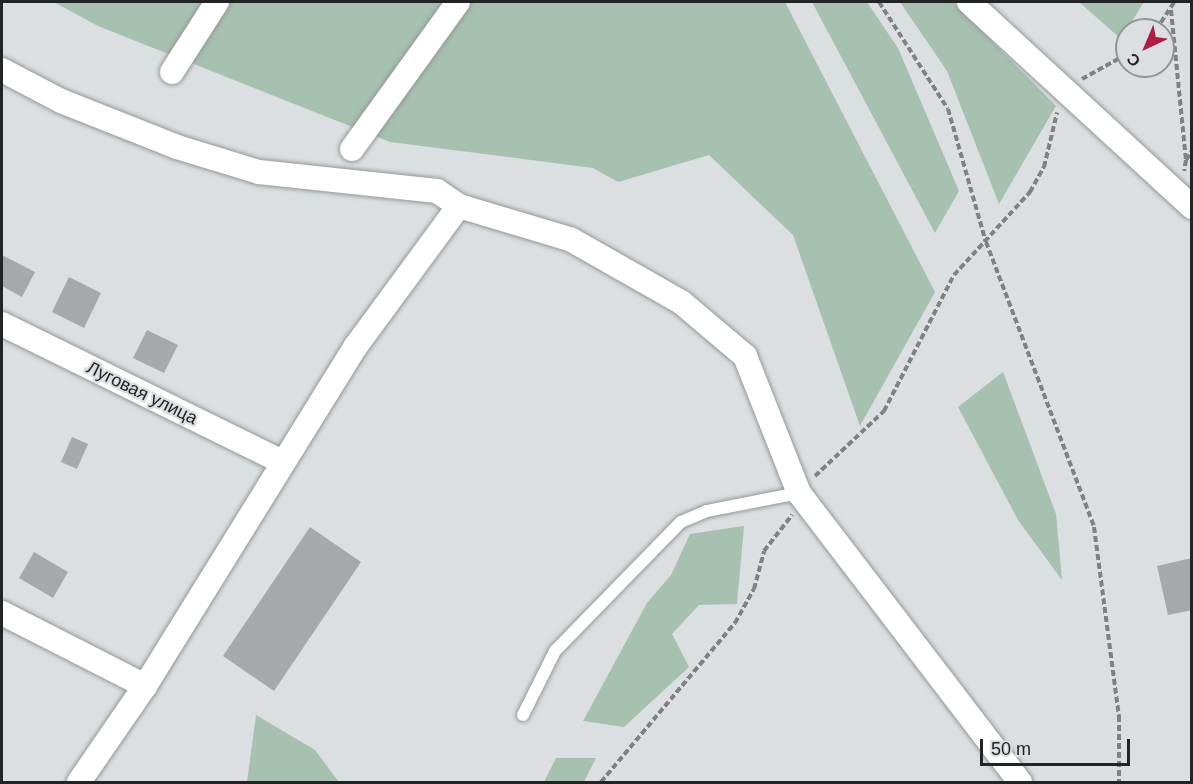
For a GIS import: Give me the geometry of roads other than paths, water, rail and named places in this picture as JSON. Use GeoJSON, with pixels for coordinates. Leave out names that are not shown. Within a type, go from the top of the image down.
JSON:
{"type":"FeatureCollection","features":[{"type":"Feature","properties":{"kind":"street"},"geometry":{"type":"LineString","coordinates":[[172,72],[218,2]]}},
{"type":"Feature","properties":{"kind":"street"},"geometry":{"type":"LineString","coordinates":[[352,148],[458,2]]}},
{"type":"Feature","properties":{"kind":"street"},"geometry":{"type":"LineString","coordinates":[[969,2],[1062,90],[1185,199]]}},
{"type":"Feature","properties":{"kind":"street"},"geometry":{"type":"LineString","coordinates":[[2,70],[72,105],[177,147],[259,172],[437,191],[459,206],[570,239],[681,302],[745,356],[799,494],[1020,783]]}},
{"type":"Feature","properties":{"kind":"street"},"geometry":{"type":"LineString","coordinates":[[79,783],[145,686],[356,346],[459,206]]}},
{"type":"Feature","properties":{"kind":"street","name":"Луговая улица"},"geometry":{"type":"LineString","coordinates":[[2,324],[283,462]]}},
{"type":"Feature","properties":{"kind":"street"},"geometry":{"type":"LineString","coordinates":[[2,613],[145,686]]}},
{"type":"Feature","properties":{"kind":"lane"},"geometry":{"type":"LineString","coordinates":[[523,715],[555,651],[681,522],[706,511],[799,494]]}}]}
